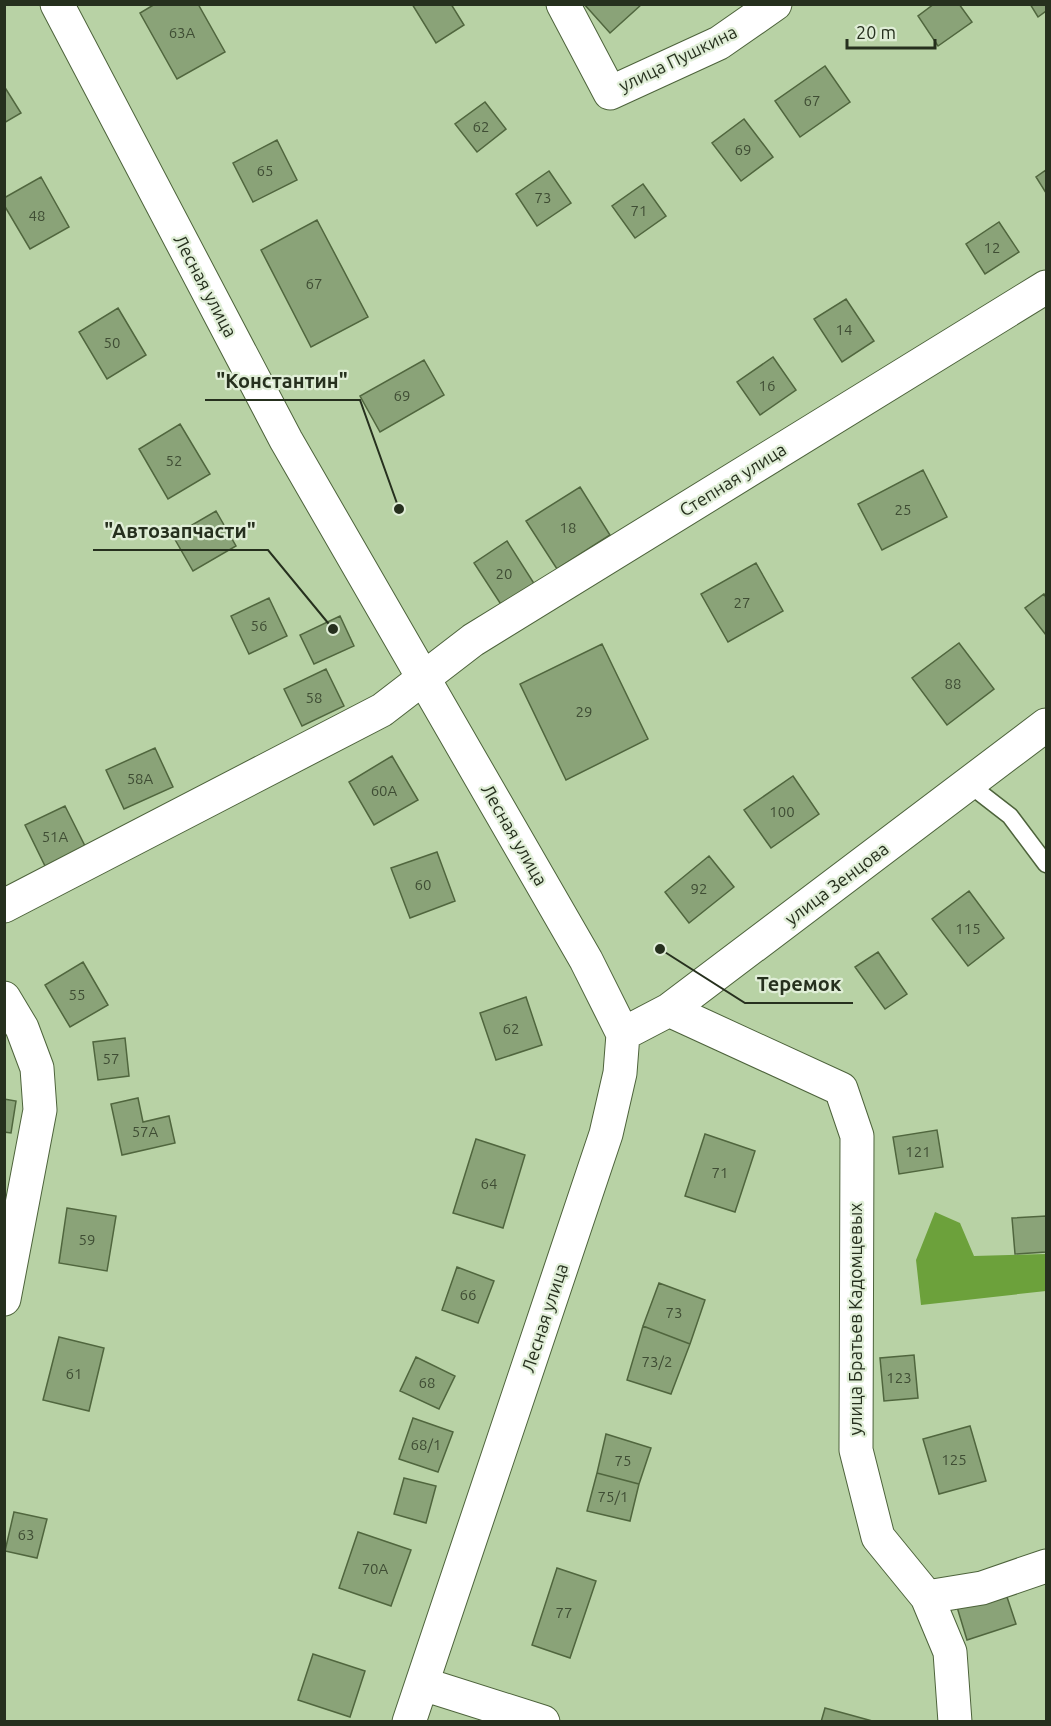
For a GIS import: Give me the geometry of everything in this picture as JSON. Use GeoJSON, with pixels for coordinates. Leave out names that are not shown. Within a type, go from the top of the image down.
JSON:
{"type":"FeatureCollection","features":[{"type":"Feature","properties":{"kind":"street","name":"Лесная улица"},"geometry":{"type":"LineString","coordinates":[[57,4],[286,440],[586,960],[623,1034],[620,1073],[606,1134],[409,1722]]}},
{"type":"Feature","properties":{"kind":"street","name":"улица Пушкина"},"geometry":{"type":"LineString","coordinates":[[562,4],[610,93],[719,43],[775,4]]}},
{"type":"Feature","properties":{"kind":"street","name":"Степная улица"},"geometry":{"type":"LineString","coordinates":[[4,906],[381,710],[473,640],[1047,287]]}},
{"type":"Feature","properties":{"kind":"street","name":"улица Зенцова"},"geometry":{"type":"LineString","coordinates":[[623,1034],[669,1010],[1047,725]]}},
{"type":"Feature","properties":{"kind":"street"},"geometry":{"type":"LineString","coordinates":[[4,998],[22,1028],[37,1068],[40,1110],[4,1299]]}},
{"type":"Feature","properties":{"kind":"street","name":"улица Братьев Кадомцевых"},"geometry":{"type":"LineString","coordinates":[[669,1010],[842,1089],[857,1136],[856,1450],[878,1537],[927,1597],[950,1652],[955,1722]]}},
{"type":"Feature","properties":{"kind":"street"},"geometry":{"type":"LineString","coordinates":[[927,1597],[982,1588],[1047,1566]]}},
{"type":"Feature","properties":{"kind":"street"},"geometry":{"type":"LineString","coordinates":[[423,1684],[543,1722]]}},
{"type":"Feature","properties":{"kind":"lane"},"geometry":{"type":"LineString","coordinates":[[970,785],[1010,816],[1047,864]]}},
{"type":"Feature","properties":{"kind":"green space"},"geometry":{"type":"Polygon","coordinates":[[[935,1212],[960,1223],[974,1256],[1046,1254],[1046,1291],[921,1305],[916,1260],[935,1212]]]}},
{"type":"Feature","properties":{"kind":"building"},"geometry":{"type":"Polygon","coordinates":[[[155,4],[198,4],[225,52],[177,79],[140,13],[155,4]]]}},
{"type":"Feature","properties":{"kind":"building"},"geometry":{"type":"Polygon","coordinates":[[[412,4],[451,4],[464,25],[436,43],[412,4]]]}},
{"type":"Feature","properties":{"kind":"building"},"geometry":{"type":"Polygon","coordinates":[[[584,4],[642,4],[610,33],[584,4]]]}},
{"type":"Feature","properties":{"kind":"building"},"geometry":{"type":"Polygon","coordinates":[[[934,4],[959,4],[972,22],[938,46],[918,16],[934,4]]]}},
{"type":"Feature","properties":{"kind":"building"},"geometry":{"type":"Polygon","coordinates":[[[1030,4],[1046,4],[1046,11],[1038,17],[1030,4]]]}},
{"type":"Feature","properties":{"kind":"building"},"geometry":{"type":"Polygon","coordinates":[[[825,66],[850,102],[800,137],[775,101],[825,66]]]}},
{"type":"Feature","properties":{"kind":"building"},"geometry":{"type":"Polygon","coordinates":[[[4,86],[21,113],[4,123],[4,86]]]}},
{"type":"Feature","properties":{"kind":"building"},"geometry":{"type":"Polygon","coordinates":[[[485,102],[506,129],[477,152],[455,124],[485,102]]]}},
{"type":"Feature","properties":{"kind":"building"},"geometry":{"type":"Polygon","coordinates":[[[744,119],[773,157],[741,181],[712,143],[744,119]]]}},
{"type":"Feature","properties":{"kind":"building"},"geometry":{"type":"Polygon","coordinates":[[[277,140],[297,180],[253,202],[233,163],[277,140]]]}},
{"type":"Feature","properties":{"kind":"building"},"geometry":{"type":"Polygon","coordinates":[[[1046,170],[1046,193],[1036,177],[1046,170]]]}},
{"type":"Feature","properties":{"kind":"building"},"geometry":{"type":"Polygon","coordinates":[[[549,171],[571,203],[537,226],[516,194],[549,171]]]}},
{"type":"Feature","properties":{"kind":"building"},"geometry":{"type":"Polygon","coordinates":[[[41,177],[69,227],[30,249],[4,205],[4,198],[41,177]]]}},
{"type":"Feature","properties":{"kind":"building"},"geometry":{"type":"Polygon","coordinates":[[[643,184],[666,216],[635,238],[612,206],[643,184]]]}},
{"type":"Feature","properties":{"kind":"building"},"geometry":{"type":"Polygon","coordinates":[[[317,220],[368,317],[311,347],[261,250],[317,220]]]}},
{"type":"Feature","properties":{"kind":"building"},"geometry":{"type":"Polygon","coordinates":[[[999,222],[1019,252],[985,274],[966,244],[999,222]]]}},
{"type":"Feature","properties":{"kind":"building"},"geometry":{"type":"Polygon","coordinates":[[[846,299],[874,341],[842,362],[814,319],[846,299]]]}},
{"type":"Feature","properties":{"kind":"building"},"geometry":{"type":"Polygon","coordinates":[[[118,308],[146,355],[107,379],[79,332],[118,308]]]}},
{"type":"Feature","properties":{"kind":"building"},"geometry":{"type":"Polygon","coordinates":[[[773,357],[796,390],[760,415],[737,382],[773,357]]]}},
{"type":"Feature","properties":{"kind":"building"},"geometry":{"type":"Polygon","coordinates":[[[424,360],[444,395],[380,432],[360,396],[424,360]]]}},
{"type":"Feature","properties":{"kind":"building"},"geometry":{"type":"Polygon","coordinates":[[[180,424],[210,474],[168,499],[139,449],[180,424]]]}},
{"type":"Feature","properties":{"kind":"building"},"geometry":{"type":"Polygon","coordinates":[[[923,470],[947,517],[882,550],[858,504],[923,470]]]}},
{"type":"Feature","properties":{"kind":"building"},"geometry":{"type":"Polygon","coordinates":[[[580,487],[610,535],[557,569],[526,521],[580,487]]]}},
{"type":"Feature","properties":{"kind":"building"},"geometry":{"type":"Polygon","coordinates":[[[216,511],[236,546],[193,571],[173,536],[216,511]]]}},
{"type":"Feature","properties":{"kind":"building"},"geometry":{"type":"Polygon","coordinates":[[[507,541],[535,585],[502,606],[474,563],[507,541]]]}},
{"type":"Feature","properties":{"kind":"building"},"geometry":{"type":"Polygon","coordinates":[[[756,563],[783,611],[728,642],[701,594],[756,563]]]}},
{"type":"Feature","properties":{"kind":"building"},"geometry":{"type":"Polygon","coordinates":[[[1044,594],[1046,598],[1046,635],[1025,608],[1044,594]]]}},
{"type":"Feature","properties":{"kind":"building"},"geometry":{"type":"Polygon","coordinates":[[[269,598],[287,636],[249,654],[231,616],[269,598]]]}},
{"type":"Feature","properties":{"kind":"building"},"geometry":{"type":"Polygon","coordinates":[[[340,616],[354,646],[314,664],[300,635],[340,616]]]}},
{"type":"Feature","properties":{"kind":"building"},"geometry":{"type":"Polygon","coordinates":[[[959,643],[994,689],[947,725],[912,678],[959,643]]]}},
{"type":"Feature","properties":{"kind":"building"},"geometry":{"type":"Polygon","coordinates":[[[602,644],[648,739],[566,780],[520,684],[602,644]]]}},
{"type":"Feature","properties":{"kind":"building"},"geometry":{"type":"Polygon","coordinates":[[[326,669],[344,706],[302,726],[284,689],[326,669]]]}},
{"type":"Feature","properties":{"kind":"building"},"geometry":{"type":"Polygon","coordinates":[[[155,748],[173,787],[124,809],[106,770],[155,748]]]}},
{"type":"Feature","properties":{"kind":"building"},"geometry":{"type":"Polygon","coordinates":[[[392,756],[418,800],[374,825],[349,782],[392,756]]]}},
{"type":"Feature","properties":{"kind":"building"},"geometry":{"type":"Polygon","coordinates":[[[793,776],[819,814],[771,848],[744,810],[793,776]]]}},
{"type":"Feature","properties":{"kind":"building"},"geometry":{"type":"Polygon","coordinates":[[[65,806],[86,848],[46,868],[25,825],[65,806]]]}},
{"type":"Feature","properties":{"kind":"building"},"geometry":{"type":"Polygon","coordinates":[[[437,852],[455,901],[410,918],[391,868],[437,852]]]}},
{"type":"Feature","properties":{"kind":"building"},"geometry":{"type":"Polygon","coordinates":[[[709,856],[734,887],[689,923],[665,892],[709,856]]]}},
{"type":"Feature","properties":{"kind":"building"},"geometry":{"type":"Polygon","coordinates":[[[969,891],[1004,938],[968,966],[932,919],[969,891]]]}},
{"type":"Feature","properties":{"kind":"building"},"geometry":{"type":"Polygon","coordinates":[[[878,952],[907,994],[885,1009],[855,967],[878,952]]]}},
{"type":"Feature","properties":{"kind":"building"},"geometry":{"type":"Polygon","coordinates":[[[83,962],[108,1005],[70,1027],[45,985],[83,962]]]}},
{"type":"Feature","properties":{"kind":"building"},"geometry":{"type":"Polygon","coordinates":[[[526,997],[542,1045],[496,1060],[480,1013],[526,997]]]}},
{"type":"Feature","properties":{"kind":"building"},"geometry":{"type":"Polygon","coordinates":[[[125,1038],[129,1076],[98,1080],[93,1042],[125,1038]]]}},
{"type":"Feature","properties":{"kind":"building"},"geometry":{"type":"Polygon","coordinates":[[[138,1098],[143,1122],[169,1116],[175,1143],[122,1155],[111,1104],[138,1098]]]}},
{"type":"Feature","properties":{"kind":"building"},"geometry":{"type":"Polygon","coordinates":[[[4,1099],[16,1101],[11,1133],[4,1132],[4,1099]]]}},
{"type":"Feature","properties":{"kind":"building"},"geometry":{"type":"Polygon","coordinates":[[[937,1130],[943,1167],[899,1174],[893,1137],[937,1130]]]}},
{"type":"Feature","properties":{"kind":"building"},"geometry":{"type":"Polygon","coordinates":[[[705,1134],[755,1151],[735,1212],[685,1196],[705,1134]]]}},
{"type":"Feature","properties":{"kind":"building"},"geometry":{"type":"Polygon","coordinates":[[[476,1139],[525,1155],[503,1228],[453,1213],[476,1139]]]}},
{"type":"Feature","properties":{"kind":"building"},"geometry":{"type":"Polygon","coordinates":[[[67,1208],[116,1216],[107,1271],[59,1263],[67,1208]]]}},
{"type":"Feature","properties":{"kind":"building"},"geometry":{"type":"Polygon","coordinates":[[[1046,1216],[1046,1252],[1015,1254],[1012,1218],[1046,1216]]]}},
{"type":"Feature","properties":{"kind":"building"},"geometry":{"type":"Polygon","coordinates":[[[457,1267],[494,1281],[478,1323],[442,1310],[457,1267]]]}},
{"type":"Feature","properties":{"kind":"building"},"geometry":{"type":"Polygon","coordinates":[[[659,1283],[705,1300],[690,1344],[643,1326],[659,1283]]]}},
{"type":"Feature","properties":{"kind":"building"},"geometry":{"type":"Polygon","coordinates":[[[643,1326],[690,1344],[671,1394],[627,1380],[643,1326]]]}},
{"type":"Feature","properties":{"kind":"building"},"geometry":{"type":"Polygon","coordinates":[[[59,1337],[104,1348],[89,1411],[43,1400],[59,1337]]]}},
{"type":"Feature","properties":{"kind":"building"},"geometry":{"type":"Polygon","coordinates":[[[914,1355],[918,1398],[884,1401],[880,1358],[914,1355]]]}},
{"type":"Feature","properties":{"kind":"building"},"geometry":{"type":"Polygon","coordinates":[[[416,1357],[455,1376],[439,1409],[400,1391],[416,1357]]]}},
{"type":"Feature","properties":{"kind":"building"},"geometry":{"type":"Polygon","coordinates":[[[413,1418],[453,1432],[438,1472],[399,1459],[413,1418]]]}},
{"type":"Feature","properties":{"kind":"building"},"geometry":{"type":"Polygon","coordinates":[[[970,1426],[986,1481],[939,1494],[923,1439],[970,1426]]]}},
{"type":"Feature","properties":{"kind":"building"},"geometry":{"type":"Polygon","coordinates":[[[606,1434],[651,1448],[639,1484],[597,1473],[606,1434]]]}},
{"type":"Feature","properties":{"kind":"building"},"geometry":{"type":"Polygon","coordinates":[[[597,1473],[639,1484],[630,1521],[587,1511],[597,1473]]]}},
{"type":"Feature","properties":{"kind":"building"},"geometry":{"type":"Polygon","coordinates":[[[404,1478],[436,1486],[426,1523],[394,1514],[404,1478]]]}},
{"type":"Feature","properties":{"kind":"building"},"geometry":{"type":"Polygon","coordinates":[[[14,1512],[47,1519],[37,1558],[5,1551],[14,1512]]]}},
{"type":"Feature","properties":{"kind":"building"},"geometry":{"type":"Polygon","coordinates":[[[358,1532],[411,1550],[391,1606],[339,1588],[358,1532]]]}},
{"type":"Feature","properties":{"kind":"building"},"geometry":{"type":"Polygon","coordinates":[[[557,1568],[596,1581],[570,1658],[532,1645],[557,1568]]]}},
{"type":"Feature","properties":{"kind":"building"},"geometry":{"type":"Polygon","coordinates":[[[1005,1591],[1016,1624],[967,1640],[957,1607],[1005,1591]]]}},
{"type":"Feature","properties":{"kind":"building"},"geometry":{"type":"Polygon","coordinates":[[[313,1654],[365,1671],[350,1717],[298,1700],[313,1654]]]}},
{"type":"Feature","properties":{"kind":"building"},"geometry":{"type":"Polygon","coordinates":[[[825,1708],[876,1722],[821,1722],[825,1708]]]}},
{"type":"Feature","properties":{"kind":"place","name":"\"Константин\""},"geometry":{"type":"Point","coordinates":[399,509]}},
{"type":"Feature","properties":{"kind":"place","name":"\"Автозапчасти\""},"geometry":{"type":"Point","coordinates":[333,629]}},
{"type":"Feature","properties":{"kind":"place","name":"Теремок"},"geometry":{"type":"Point","coordinates":[660,949]}}]}
